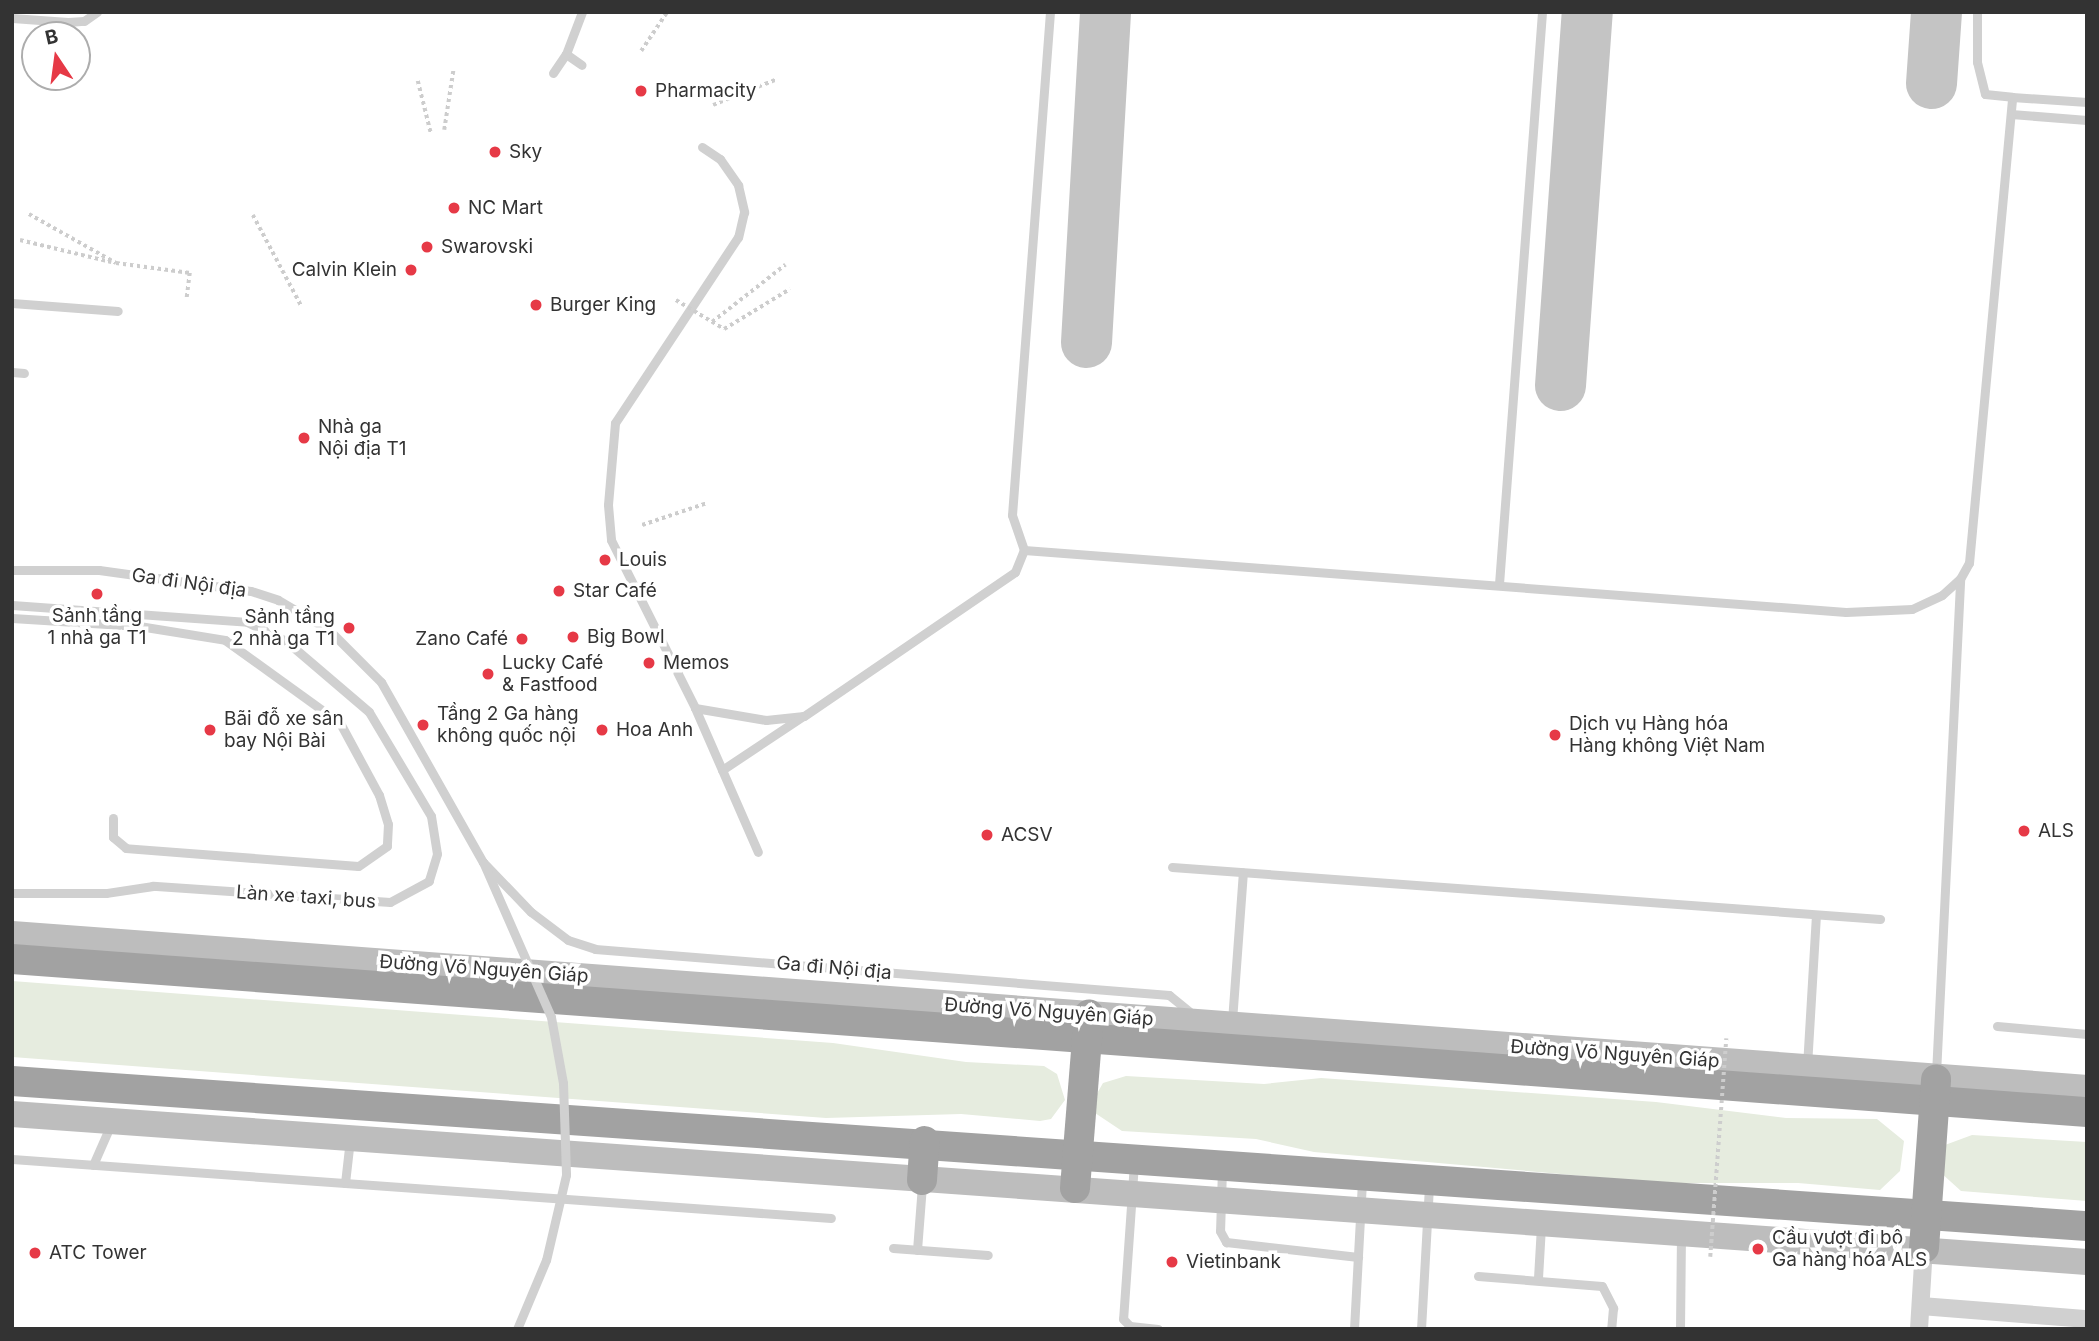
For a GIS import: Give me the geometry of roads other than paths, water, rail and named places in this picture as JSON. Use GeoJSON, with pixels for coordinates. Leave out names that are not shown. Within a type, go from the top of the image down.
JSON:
{"type":"FeatureCollection","features":[{"type":"Feature","properties":{"kind":"highway","name":"Đường Võ Nguyên Giáp"},"geometry":{"type":"LineString","coordinates":[[12,959],[871,1024],[1223,1033],[1326,1054],[1935,1091],[2087,1111]]}},
{"type":"Feature","properties":{"kind":"highway"},"geometry":{"type":"LineString","coordinates":[[1075,1188],[1088,1028]]}},
{"type":"Feature","properties":{"kind":"highway"},"geometry":{"type":"LineString","coordinates":[[12,1081],[925,1141],[1429,1181],[2087,1226]]}},
{"type":"Feature","properties":{"kind":"highway"},"geometry":{"type":"LineString","coordinates":[[1924,1248],[1935,1091]]}},
{"type":"Feature","properties":{"kind":"highway"},"geometry":{"type":"LineString","coordinates":[[922,1180],[925,1141]]}},
{"type":"Feature","properties":{"kind":"main road","name":"Đường Võ Nguyên Giáp"},"geometry":{"type":"LineString","coordinates":[[12,934],[847,996],[1088,1028]]}},
{"type":"Feature","properties":{"kind":"main road"},"geometry":{"type":"LineString","coordinates":[[847,996],[871,1024]]}},
{"type":"Feature","properties":{"kind":"main road","name":"Đường Võ Nguyên Giáp"},"geometry":{"type":"LineString","coordinates":[[1223,1033],[1278,1030],[1807,1068],[1935,1091],[2087,1088]]}},
{"type":"Feature","properties":{"kind":"main road"},"geometry":{"type":"LineString","coordinates":[[1278,1030],[1326,1054]]}},
{"type":"Feature","properties":{"kind":"main road"},"geometry":{"type":"LineString","coordinates":[[12,1114],[922,1180],[1681,1230],[2087,1262]]}},
{"type":"Feature","properties":{"kind":"street"},"geometry":{"type":"LineString","coordinates":[[1919,1329],[1924,1248]]}},
{"type":"Feature","properties":{"kind":"street"},"geometry":{"type":"LineString","coordinates":[[1921,1307],[2087,1319]]}},
{"type":"Feature","properties":{"kind":"lane"},"geometry":{"type":"LineString","coordinates":[[12,18],[84,21],[97,12]]}},
{"type":"Feature","properties":{"kind":"lane"},"geometry":{"type":"LineString","coordinates":[[553,73],[566,54],[582,12]]}},
{"type":"Feature","properties":{"kind":"lane"},"geometry":{"type":"LineString","coordinates":[[722,769],[1015,572],[1024,550],[1012,515],[1050,12]]}},
{"type":"Feature","properties":{"kind":"lane"},"geometry":{"type":"LineString","coordinates":[[1499,584],[1542,12]]}},
{"type":"Feature","properties":{"kind":"lane"},"geometry":{"type":"LineString","coordinates":[[1977,12],[1977,62],[1985,94],[2087,102]]}},
{"type":"Feature","properties":{"kind":"lane"},"geometry":{"type":"LineString","coordinates":[[566,54],[582,65]]}},
{"type":"Feature","properties":{"kind":"lane"},"geometry":{"type":"LineString","coordinates":[[1935,1091],[1960,579],[1969,563],[2012,97]]}},
{"type":"Feature","properties":{"kind":"lane"},"geometry":{"type":"LineString","coordinates":[[2011,114],[2087,120]]}},
{"type":"Feature","properties":{"kind":"lane"},"geometry":{"type":"LineString","coordinates":[[702,146],[720,159],[738,185],[744,212],[738,237],[615,422],[608,505],[611,540],[695,708],[758,852]]}},
{"type":"Feature","properties":{"kind":"lane"},"geometry":{"type":"LineString","coordinates":[[12,303],[118,311]]}},
{"type":"Feature","properties":{"kind":"lane"},"geometry":{"type":"LineString","coordinates":[[12,372],[24,373]]}},
{"type":"Feature","properties":{"kind":"lane"},"geometry":{"type":"LineString","coordinates":[[1024,550],[1881,613],[1912,609],[1960,579]]}},
{"type":"Feature","properties":{"kind":"lane","name":"Ga đi Nội địa"},"geometry":{"type":"LineString","coordinates":[[12,570],[99,570],[250,591],[301,613],[329,630],[381,682],[483,862],[551,1017],[563,1083],[566,1175],[546,1260],[517,1329]]}},
{"type":"Feature","properties":{"kind":"lane","name":"Làn xe taxi, bus"},"geometry":{"type":"LineString","coordinates":[[12,605],[247,622],[286,640],[369,712],[431,816],[437,854],[429,881],[390,902],[153,886],[106,893],[12,893]]}},
{"type":"Feature","properties":{"kind":"lane"},"geometry":{"type":"LineString","coordinates":[[12,618],[139,626],[225,640],[340,723],[379,794],[388,824],[387,846],[358,866],[126,848],[113,837],[113,818]]}},
{"type":"Feature","properties":{"kind":"lane"},"geometry":{"type":"LineString","coordinates":[[695,708],[766,720],[804,716]]}},
{"type":"Feature","properties":{"kind":"lane","name":"Ga đi Nội địa"},"geometry":{"type":"LineString","coordinates":[[483,862],[548,927],[595,948],[1170,995],[1223,1033]]}},
{"type":"Feature","properties":{"kind":"lane"},"geometry":{"type":"LineString","coordinates":[[1172,867],[1880,919]]}},
{"type":"Feature","properties":{"kind":"lane"},"geometry":{"type":"LineString","coordinates":[[1223,1033],[1243,872]]}},
{"type":"Feature","properties":{"kind":"lane"},"geometry":{"type":"LineString","coordinates":[[1807,1068],[1816,915]]}},
{"type":"Feature","properties":{"kind":"lane"},"geometry":{"type":"LineString","coordinates":[[1997,1027],[2087,1034]]}},
{"type":"Feature","properties":{"kind":"lane"},"geometry":{"type":"LineString","coordinates":[[93,1165],[112,1122]]}},
{"type":"Feature","properties":{"kind":"lane"},"geometry":{"type":"LineString","coordinates":[[345,1183],[350,1138]]}},
{"type":"Feature","properties":{"kind":"lane"},"geometry":{"type":"LineString","coordinates":[[1134,1158],[1124,1319],[1130,1326],[1158,1329]]}},
{"type":"Feature","properties":{"kind":"lane"},"geometry":{"type":"LineString","coordinates":[[12,1159],[831,1218]]}},
{"type":"Feature","properties":{"kind":"lane"},"geometry":{"type":"LineString","coordinates":[[1222,1165],[1220,1231],[1226,1242],[1358,1257]]}},
{"type":"Feature","properties":{"kind":"lane"},"geometry":{"type":"LineString","coordinates":[[1354,1329],[1363,1176]]}},
{"type":"Feature","properties":{"kind":"lane"},"geometry":{"type":"LineString","coordinates":[[917,1250],[922,1180]]}},
{"type":"Feature","properties":{"kind":"lane"},"geometry":{"type":"LineString","coordinates":[[1421,1329],[1429,1181]]}},
{"type":"Feature","properties":{"kind":"lane"},"geometry":{"type":"LineString","coordinates":[[1538,1278],[1541,1221]]}},
{"type":"Feature","properties":{"kind":"lane"},"geometry":{"type":"LineString","coordinates":[[1679,1329],[1681,1230]]}},
{"type":"Feature","properties":{"kind":"lane"},"geometry":{"type":"LineString","coordinates":[[894,1248],[988,1255]]}},
{"type":"Feature","properties":{"kind":"lane"},"geometry":{"type":"LineString","coordinates":[[1478,1276],[1538,1278],[1601,1286],[1613,1308],[1611,1329]]}},
{"type":"Feature","properties":{"kind":"place","name":"Pharmacity"},"geometry":{"type":"Point","coordinates":[641,91]}},
{"type":"Feature","properties":{"kind":"place","name":"Sky"},"geometry":{"type":"Point","coordinates":[495,152]}},
{"type":"Feature","properties":{"kind":"place","name":"NC Mart"},"geometry":{"type":"Point","coordinates":[454,208]}},
{"type":"Feature","properties":{"kind":"place","name":"Swarovski"},"geometry":{"type":"Point","coordinates":[427,247]}},
{"type":"Feature","properties":{"kind":"place","name":"Calvin Klein"},"geometry":{"type":"Point","coordinates":[411,270]}},
{"type":"Feature","properties":{"kind":"place","name":"Burger King"},"geometry":{"type":"Point","coordinates":[536,305]}},
{"type":"Feature","properties":{"kind":"place","name":"Nhà ga Nội địa T1"},"geometry":{"type":"Point","coordinates":[304,438]}},
{"type":"Feature","properties":{"kind":"place","name":"Louis"},"geometry":{"type":"Point","coordinates":[605,560]}},
{"type":"Feature","properties":{"kind":"place","name":"Star Café"},"geometry":{"type":"Point","coordinates":[559,591]}},
{"type":"Feature","properties":{"kind":"place","name":"Sảnh tầng 1 nhà ga T1"},"geometry":{"type":"Point","coordinates":[97,594]}},
{"type":"Feature","properties":{"kind":"place","name":"Sảnh tầng 2 nhà ga T1"},"geometry":{"type":"Point","coordinates":[349,628]}},
{"type":"Feature","properties":{"kind":"place","name":"Big Bowl"},"geometry":{"type":"Point","coordinates":[573,637]}},
{"type":"Feature","properties":{"kind":"place","name":"Zano Café"},"geometry":{"type":"Point","coordinates":[522,639]}},
{"type":"Feature","properties":{"kind":"place","name":"Memos"},"geometry":{"type":"Point","coordinates":[649,663]}},
{"type":"Feature","properties":{"kind":"place","name":"Lucky Café & Fastfood"},"geometry":{"type":"Point","coordinates":[488,674]}},
{"type":"Feature","properties":{"kind":"place","name":"Tầng 2 Ga hàng không quốc nội"},"geometry":{"type":"Point","coordinates":[423,725]}},
{"type":"Feature","properties":{"kind":"place","name":"Bãi đỗ xe sân bay Nội Bài"},"geometry":{"type":"Point","coordinates":[210,730]}},
{"type":"Feature","properties":{"kind":"place","name":"Hoa Anh"},"geometry":{"type":"Point","coordinates":[602,730]}},
{"type":"Feature","properties":{"kind":"place","name":"Dịch vụ Hàng hóa Hàng không Việt Nam"},"geometry":{"type":"Point","coordinates":[1555,735]}},
{"type":"Feature","properties":{"kind":"place","name":"ALS"},"geometry":{"type":"Point","coordinates":[2024,831]}},
{"type":"Feature","properties":{"kind":"place","name":"ACSV"},"geometry":{"type":"Point","coordinates":[987,835]}},
{"type":"Feature","properties":{"kind":"place","name":"Cầu vượt đi bộ Ga hàng hóa ALS"},"geometry":{"type":"Point","coordinates":[1758,1249]}},
{"type":"Feature","properties":{"kind":"place","name":"ATC Tower"},"geometry":{"type":"Point","coordinates":[35,1253]}},
{"type":"Feature","properties":{"kind":"place","name":"Vietinbank"},"geometry":{"type":"Point","coordinates":[1172,1262]}}]}
